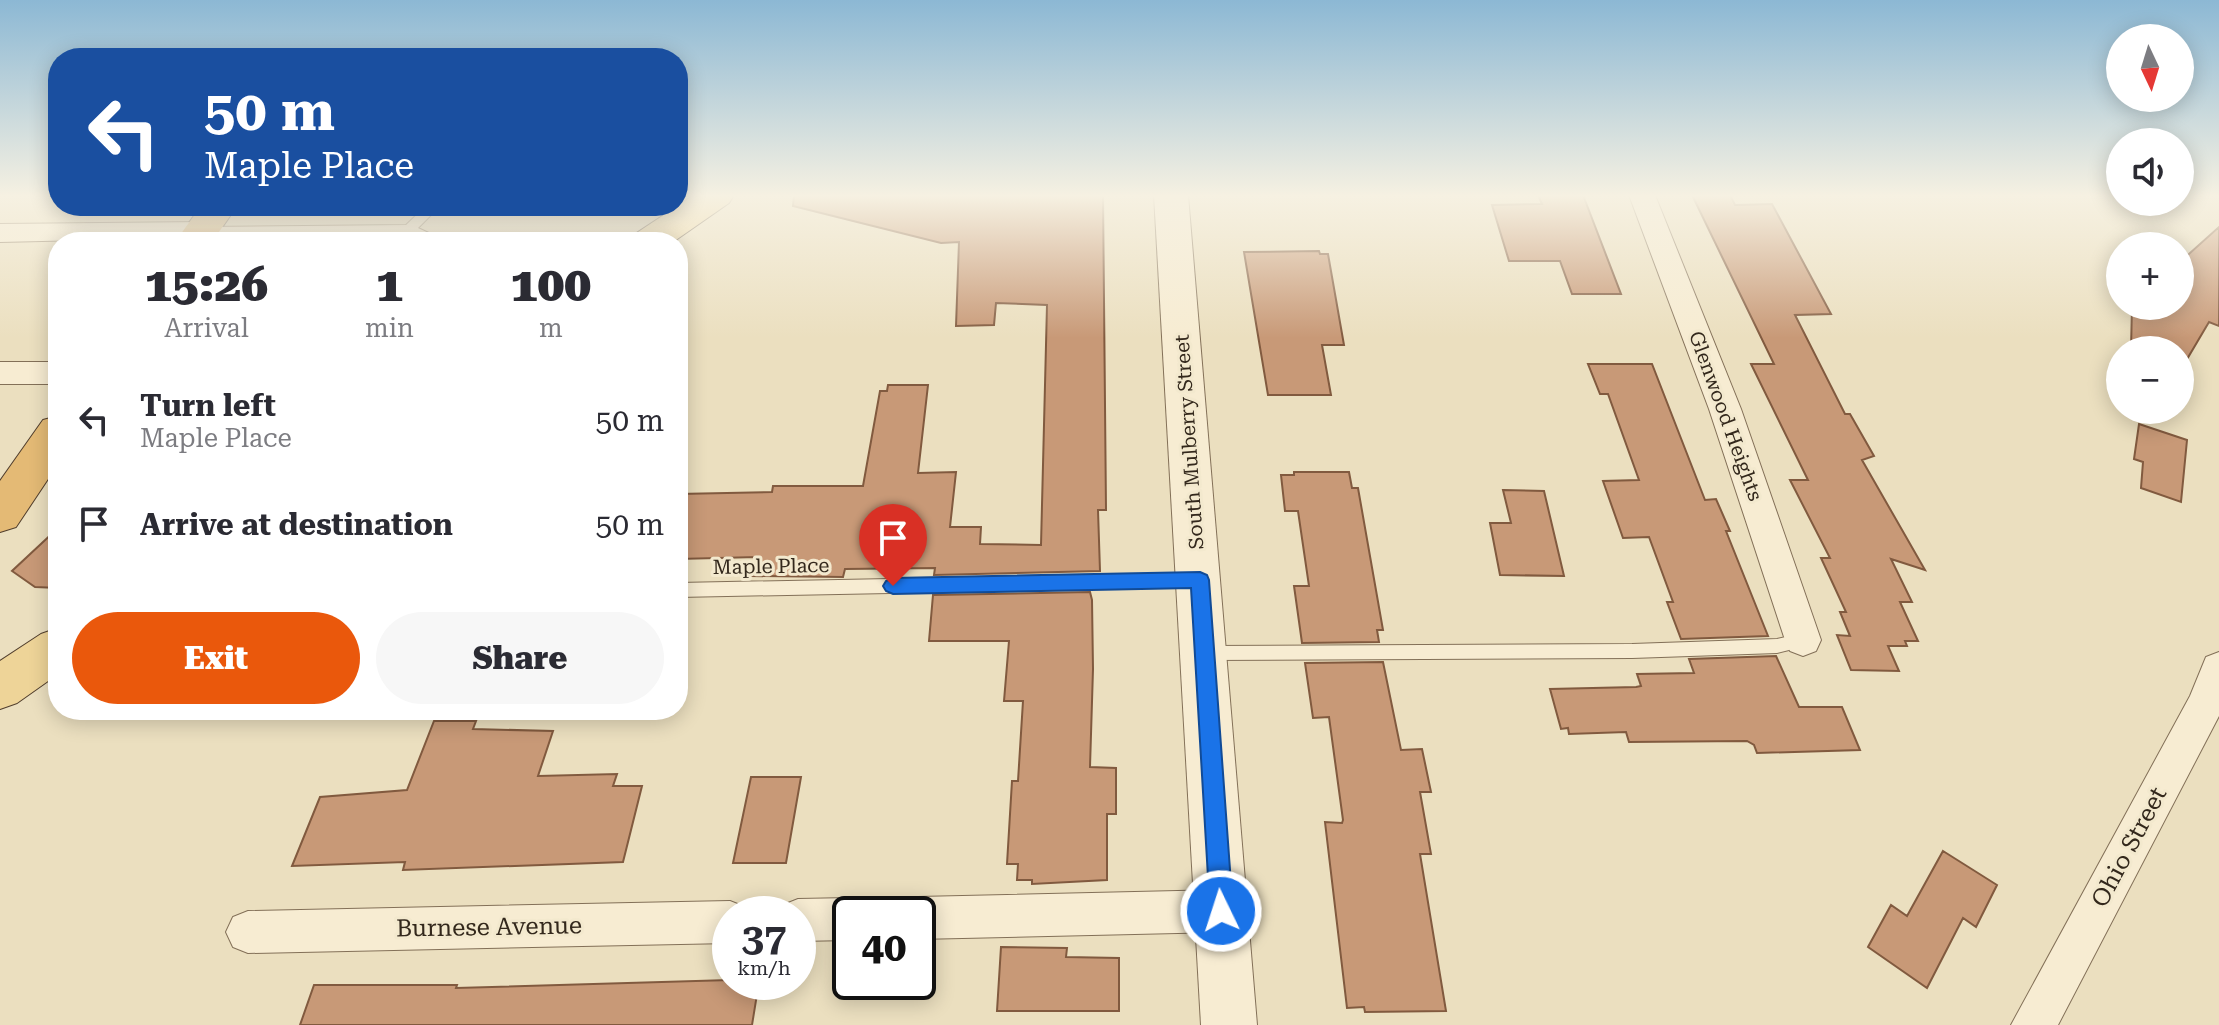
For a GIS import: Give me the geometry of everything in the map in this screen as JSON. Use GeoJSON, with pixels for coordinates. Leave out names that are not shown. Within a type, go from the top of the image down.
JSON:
{"type":"FeatureCollection","features":[{"type":"Feature","properties":{"kind":"highway"},"geometry":{"type":"LineString","coordinates":[[0,515],[48,445]]}},
{"type":"Feature","properties":{"kind":"main road"},"geometry":{"type":"LineString","coordinates":[[0,688],[48,655]]}},
{"type":"Feature","properties":{"kind":"street","name":"South Mulberry Street"},"geometry":{"type":"LineString","coordinates":[[1175,243],[1229,1025]]}},
{"type":"Feature","properties":{"kind":"street","name":"Glenwood Heights"},"geometry":{"type":"LineString","coordinates":[[1661,243],[1725,409],[1803,640]]}},
{"type":"Feature","properties":{"kind":"street"},"geometry":{"type":"LineString","coordinates":[[0,373],[48,373]]}},
{"type":"Feature","properties":{"kind":"street","name":"Ohio Street"},"geometry":{"type":"LineString","coordinates":[[2034,1025],[2207,701],[2219,668]]}},
{"type":"Feature","properties":{"kind":"street"},"geometry":{"type":"LineString","coordinates":[[936,918],[1221,911]]}},
{"type":"Feature","properties":{"kind":"street","name":"Burnese Avenue"},"geometry":{"type":"LineString","coordinates":[[248,932],[712,922]]}},
{"type":"Feature","properties":{"kind":"lane","name":"Maple Place"},"geometry":{"type":"LineString","coordinates":[[688,590],[1200,580]]}},
{"type":"Feature","properties":{"kind":"lane"},"geometry":{"type":"LineString","coordinates":[[1205,653],[1632,651],[1777,646],[1803,640]]}},
{"type":"Feature","properties":{"kind":"building"},"geometry":{"type":"Polygon","coordinates":[[[959,243],[1103,243],[1106,510],[1098,510],[1100,571],[934,575],[935,568],[845,569],[843,577],[752,576],[757,557],[688,559],[688,494],[772,492],[773,486],[863,486],[880,391],[887,391],[888,385],[928,385],[918,473],[956,472],[950,527],[981,527],[980,544],[1041,545],[1047,305],[996,303],[994,325],[956,326],[959,243]]]}},
{"type":"Feature","properties":{"kind":"building"},"geometry":{"type":"Polygon","coordinates":[[[1503,243],[1601,243],[1621,294],[1572,294],[1560,261],[1509,261],[1503,243]]]}},
{"type":"Feature","properties":{"kind":"building"},"geometry":{"type":"Polygon","coordinates":[[[1715,243],[1793,243],[1831,314],[1795,315],[1845,414],[1850,414],[1874,456],[1862,460],[1925,570],[1891,559],[1912,602],[1900,602],[1918,641],[1905,641],[1907,646],[1888,646],[1899,671],[1851,670],[1837,635],[1850,636],[1840,612],[1846,612],[1821,558],[1830,558],[1790,480],[1808,480],[1751,364],[1774,364],[1715,243]]]}},
{"type":"Feature","properties":{"kind":"building"},"geometry":{"type":"Polygon","coordinates":[[[2201,243],[2219,243],[2219,326],[2209,322],[2194,347],[2194,336],[2131,336],[2132,320],[2194,320],[2194,249],[2201,243]]]}},
{"type":"Feature","properties":{"kind":"building"},"geometry":{"type":"Polygon","coordinates":[[[1319,251],[1320,254],[1328,254],[1344,345],[1322,345],[1331,395],[1268,395],[1244,252],[1319,251]]]}},
{"type":"Feature","properties":{"kind":"building"},"geometry":{"type":"Polygon","coordinates":[[[1588,364],[1652,364],[1705,500],[1716,499],[1730,531],[1726,531],[1768,636],[1681,639],[1667,602],[1673,602],[1649,537],[1623,538],[1603,481],[1639,480],[1608,394],[1600,394],[1588,364]]]}},
{"type":"Feature","properties":{"kind":"building"},"geometry":{"type":"Polygon","coordinates":[[[2139,424],[2187,440],[2181,502],[2141,488],[2143,462],[2134,459],[2139,424]]]}},
{"type":"Feature","properties":{"kind":"building"},"geometry":{"type":"Polygon","coordinates":[[[1294,472],[1349,472],[1352,488],[1358,488],[1383,630],[1377,630],[1379,642],[1302,643],[1294,586],[1309,586],[1298,511],[1285,511],[1281,475],[1294,475],[1294,472]]]}},
{"type":"Feature","properties":{"kind":"building"},"geometry":{"type":"Polygon","coordinates":[[[1503,490],[1544,491],[1564,576],[1500,575],[1490,523],[1511,523],[1503,490]]]}},
{"type":"Feature","properties":{"kind":"building"},"geometry":{"type":"Polygon","coordinates":[[[48,537],[48,588],[35,587],[12,571],[48,537]]]}},
{"type":"Feature","properties":{"kind":"building"},"geometry":{"type":"Polygon","coordinates":[[[1090,592],[1093,669],[1090,767],[1116,768],[1116,814],[1107,814],[1107,880],[1032,884],[1032,880],[1017,880],[1018,864],[1007,864],[1012,781],[1018,781],[1023,701],[1004,701],[1009,641],[929,641],[933,595],[1090,592]]]}},
{"type":"Feature","properties":{"kind":"building"},"geometry":{"type":"Polygon","coordinates":[[[1776,656],[1799,707],[1842,707],[1860,750],[1757,753],[1754,745],[1747,741],[1629,742],[1626,732],[1569,734],[1568,728],[1561,729],[1550,689],[1636,687],[1641,686],[1637,674],[1694,673],[1689,659],[1776,656]]]}},
{"type":"Feature","properties":{"kind":"building"},"geometry":{"type":"Polygon","coordinates":[[[1383,662],[1401,750],[1422,749],[1431,792],[1420,792],[1431,854],[1420,854],[1446,1011],[1365,1012],[1364,1007],[1347,1008],[1325,822],[1342,823],[1343,820],[1329,717],[1313,718],[1305,663],[1383,662]]]}},
{"type":"Feature","properties":{"kind":"building"},"geometry":{"type":"Polygon","coordinates":[[[434,721],[476,721],[473,729],[553,731],[538,776],[617,774],[613,786],[642,786],[623,862],[403,870],[405,862],[292,866],[320,797],[407,790],[434,721]]]}},
{"type":"Feature","properties":{"kind":"building"},"geometry":{"type":"Polygon","coordinates":[[[751,777],[801,777],[786,863],[733,863],[751,777]]]}},
{"type":"Feature","properties":{"kind":"building"},"geometry":{"type":"Polygon","coordinates":[[[1943,851],[1997,885],[1976,927],[1963,918],[1927,988],[1868,947],[1891,905],[1907,916],[1943,851]]]}},
{"type":"Feature","properties":{"kind":"building"},"geometry":{"type":"Polygon","coordinates":[[[1001,947],[1067,948],[1066,957],[1119,958],[1119,1011],[997,1011],[1001,947]]]}},
{"type":"Feature","properties":{"kind":"building"},"geometry":{"type":"Polygon","coordinates":[[[712,981],[712,1000],[756,1000],[752,1025],[300,1025],[314,985],[457,985],[456,988],[712,981]]]}},
{"type":"Feature","properties":{"kind":"route"},"geometry":{"type":"LineString","coordinates":[[893,586],[1200,580],[1221,911]]}}]}
